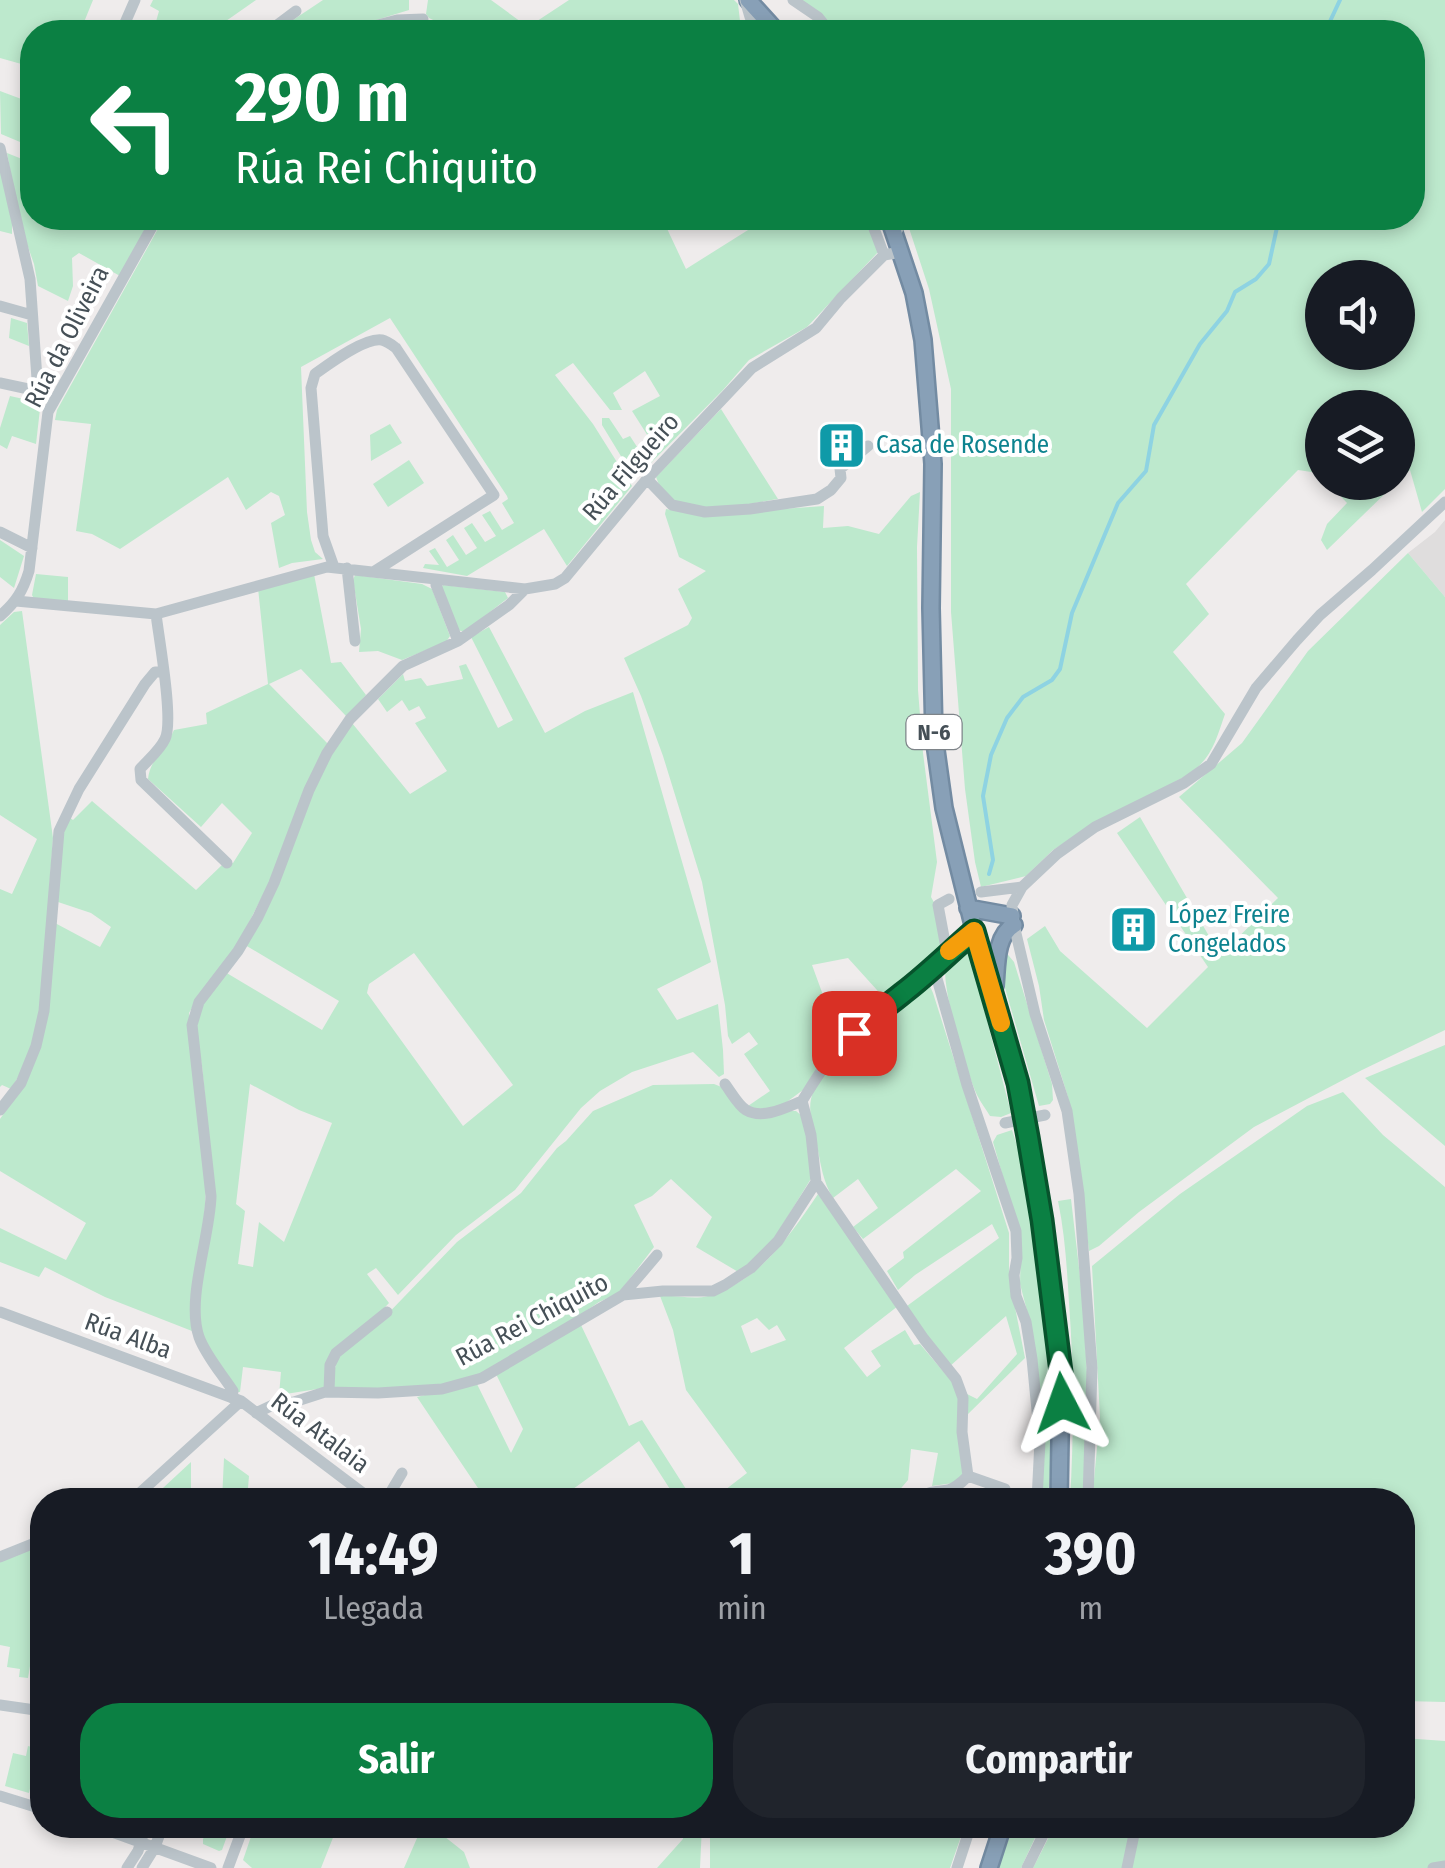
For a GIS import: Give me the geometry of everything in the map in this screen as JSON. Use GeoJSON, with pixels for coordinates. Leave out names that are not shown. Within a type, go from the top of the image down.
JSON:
{"type":"FeatureCollection","features":[{"type":"Feature","properties":{"kind":"highway"},"geometry":{"type":"LineString","coordinates":[[746,0],[765,20]]}},
{"type":"Feature","properties":{"kind":"highway","name":"N-6"},"geometry":{"type":"LineString","coordinates":[[898,230],[922,340],[933,464],[930,608],[934,736],[944,808],[968,908],[1018,1083],[1042,1220],[1062,1380],[1059,1488]]}},
{"type":"Feature","properties":{"kind":"highway"},"geometry":{"type":"LineString","coordinates":[[968,908],[1013,920],[1003,934],[994,1000]]}},
{"type":"Feature","properties":{"kind":"highway"},"geometry":{"type":"LineString","coordinates":[[989,1868],[999,1838]]}},
{"type":"Feature","properties":{"kind":"street"},"geometry":{"type":"LineString","coordinates":[[793,0],[820,20]]}},
{"type":"Feature","properties":{"kind":"street"},"geometry":{"type":"LineString","coordinates":[[284,20],[296,11]]}},
{"type":"Feature","properties":{"kind":"street"},"geometry":{"type":"LineString","coordinates":[[397,20],[424,19]]}},
{"type":"Feature","properties":{"kind":"street"},"geometry":{"type":"LineString","coordinates":[[0,148],[30,279],[38,393],[48,412]]}},
{"type":"Feature","properties":{"kind":"street","name":"Rúa da Oliveira"},"geometry":{"type":"LineString","coordinates":[[16,601],[24,589],[32,548],[48,412],[150,230]]}},
{"type":"Feature","properties":{"kind":"street"},"geometry":{"type":"LineString","coordinates":[[875,230],[884,254],[902,252]]}},
{"type":"Feature","properties":{"kind":"street","name":"Rúa Filgueiro"},"geometry":{"type":"LineString","coordinates":[[16,601],[156,614],[308,570],[340,567],[525,589],[555,584],[646,479],[752,368],[816,328],[884,254]]}},
{"type":"Feature","properties":{"kind":"street"},"geometry":{"type":"LineString","coordinates":[[0,306],[32,315]]}},
{"type":"Feature","properties":{"kind":"street"},"geometry":{"type":"LineString","coordinates":[[355,641],[340,567],[323,536],[312,388],[315,374],[323,368],[378,339],[396,348],[494,495],[375,571]]}},
{"type":"Feature","properties":{"kind":"street"},"geometry":{"type":"LineString","coordinates":[[0,383],[38,393]]}},
{"type":"Feature","properties":{"kind":"street"},"geometry":{"type":"LineString","coordinates":[[646,479],[672,505],[682,509],[750,509],[817,498],[831,490],[841,478],[840,469],[868,446]]}},
{"type":"Feature","properties":{"kind":"street"},"geometry":{"type":"LineString","coordinates":[[1088,1488],[1092,1368],[1079,1194],[1067,1110],[1035,1014],[1012,905],[1022,887],[1095,827],[1184,784],[1211,764],[1256,688],[1288,649],[1445,502]]}},
{"type":"Feature","properties":{"kind":"street"},"geometry":{"type":"LineString","coordinates":[[0,532],[32,548]]}},
{"type":"Feature","properties":{"kind":"street"},"geometry":{"type":"LineString","coordinates":[[437,580],[458,641]]}},
{"type":"Feature","properties":{"kind":"street"},"geometry":{"type":"LineString","coordinates":[[145,1488],[237,1400],[200,1340],[196,1322],[211,1218],[192,1025],[199,1002],[238,951],[258,916],[309,790],[350,718],[403,666],[458,641],[525,589]]}},
{"type":"Feature","properties":{"kind":"street"},"geometry":{"type":"LineString","coordinates":[[0,616],[16,601]]}},
{"type":"Feature","properties":{"kind":"street"},"geometry":{"type":"LineString","coordinates":[[156,614],[168,731],[164,743],[140,769],[141,780],[227,863]]}},
{"type":"Feature","properties":{"kind":"street"},"geometry":{"type":"LineString","coordinates":[[0,1110],[21,1083],[36,1046],[44,1011],[59,831],[80,789],[145,684],[156,672],[163,672]]}},
{"type":"Feature","properties":{"kind":"street"},"geometry":{"type":"LineString","coordinates":[[982,892],[1022,887]]}},
{"type":"Feature","properties":{"kind":"street"},"geometry":{"type":"LineString","coordinates":[[947,953],[938,905],[949,899]]}},
{"type":"Feature","properties":{"kind":"street"},"geometry":{"type":"LineString","coordinates":[[725,1084],[744,1109],[758,1114],[802,1101],[834,1052],[974,931]]}},
{"type":"Feature","properties":{"kind":"street"},"geometry":{"type":"LineString","coordinates":[[934,968],[967,1085],[1016,1231],[1016,1296],[1026,1322],[1040,1441],[1038,1488]]}},
{"type":"Feature","properties":{"kind":"street"},"geometry":{"type":"LineString","coordinates":[[802,1101],[811,1134],[816,1182],[924,1340],[956,1379],[962,1398],[968,1476]]}},
{"type":"Feature","properties":{"kind":"street"},"geometry":{"type":"LineString","coordinates":[[982,1128],[1067,1110]]}},
{"type":"Feature","properties":{"kind":"street","name":"Rúa Rei Chiquito"},"geometry":{"type":"LineString","coordinates":[[256,1412],[329,1391],[378,1394],[442,1389],[482,1378],[623,1295],[713,1291],[751,1268],[778,1241],[816,1182]]}},
{"type":"Feature","properties":{"kind":"street"},"geometry":{"type":"LineString","coordinates":[[623,1295],[657,1255]]}},
{"type":"Feature","properties":{"kind":"street","name":"Rúa Alba"},"geometry":{"type":"LineString","coordinates":[[0,1312],[237,1400]]}},
{"type":"Feature","properties":{"kind":"street"},"geometry":{"type":"LineString","coordinates":[[329,1391],[330,1365],[336,1353],[388,1312]]}},
{"type":"Feature","properties":{"kind":"street","name":"Rúa Atalaia"},"geometry":{"type":"LineString","coordinates":[[237,1400],[356,1488]]}},
{"type":"Feature","properties":{"kind":"street"},"geometry":{"type":"LineString","coordinates":[[393,1488],[402,1473]]}},
{"type":"Feature","properties":{"kind":"street"},"geometry":{"type":"LineString","coordinates":[[968,1476],[1002,1488]]}},
{"type":"Feature","properties":{"kind":"street"},"geometry":{"type":"LineString","coordinates":[[953,1488],[968,1476]]}},
{"type":"Feature","properties":{"kind":"street"},"geometry":{"type":"LineString","coordinates":[[0,1556],[30,1545]]}},
{"type":"Feature","properties":{"kind":"street"},"geometry":{"type":"LineString","coordinates":[[0,1705],[30,1709]]}},
{"type":"Feature","properties":{"kind":"street"},"geometry":{"type":"LineString","coordinates":[[0,1796],[30,1805]]}},
{"type":"Feature","properties":{"kind":"street"},"geometry":{"type":"LineString","coordinates":[[130,1838],[211,1868]]}},
{"type":"Feature","properties":{"kind":"street"},"geometry":{"type":"LineString","coordinates":[[127,1868],[142,1838]]}},
{"type":"Feature","properties":{"kind":"street"},"geometry":{"type":"LineString","coordinates":[[142,1868],[158,1838]]}},
{"type":"Feature","properties":{"kind":"street"},"geometry":{"type":"LineString","coordinates":[[228,1868],[239,1838]]}},
{"type":"Feature","properties":{"kind":"street"},"geometry":{"type":"LineString","coordinates":[[961,1868],[967,1838]]}},
{"type":"Feature","properties":{"kind":"street"},"geometry":{"type":"LineString","coordinates":[[1027,1868],[1042,1838]]}},
{"type":"Feature","properties":{"kind":"street"},"geometry":{"type":"LineString","coordinates":[[1128,1868],[1134,1838]]}},
{"type":"Feature","properties":{"kind":"street"},"geometry":{"type":"LineString","coordinates":[[1433,1868],[1445,1866]]}},
{"type":"Feature","properties":{"kind":"shaded area"},"geometry":{"type":"Polygon","coordinates":[[[1445,520],[1445,597],[1408,553],[1445,520]]]}},
{"type":"Feature","properties":{"kind":"green space"},"geometry":{"type":"Polygon","coordinates":[[[0,0],[93,0],[85,20],[20,20],[20,64],[0,58],[0,0]]]}},
{"type":"Feature","properties":{"kind":"green space"},"geometry":{"type":"Polygon","coordinates":[[[153,0],[256,0],[227,20],[156,20],[159,11],[150,6],[153,0]]]}},
{"type":"Feature","properties":{"kind":"green space"},"geometry":{"type":"Polygon","coordinates":[[[323,0],[409,0],[409,10],[376,20],[293,20],[323,0]]]}},
{"type":"Feature","properties":{"kind":"green space"},"geometry":{"type":"Polygon","coordinates":[[[428,0],[491,0],[518,20],[433,20],[426,14],[428,0]]]}},
{"type":"Feature","properties":{"kind":"green space"},"geometry":{"type":"Polygon","coordinates":[[[569,0],[734,0],[740,20],[539,20],[569,0]]]}},
{"type":"Feature","properties":{"kind":"green space"},"geometry":{"type":"Polygon","coordinates":[[[799,0],[1445,0],[1445,489],[1422,512],[1415,488],[1415,390],[1305,390],[1305,471],[1298,470],[1186,584],[1209,614],[1173,652],[1225,714],[1206,758],[1184,777],[1053,850],[1026,876],[981,887],[965,789],[951,612],[951,389],[929,289],[910,230],[1425,230],[1425,20],[825,20],[799,0]]]}},
{"type":"Feature","properties":{"kind":"green space"},"geometry":{"type":"Polygon","coordinates":[[[0,91],[20,98],[20,142],[1,134],[0,91]]]}},
{"type":"Feature","properties":{"kind":"green space"},"geometry":{"type":"Polygon","coordinates":[[[7,153],[20,158],[20,224],[7,153]]]}},
{"type":"Feature","properties":{"kind":"green space"},"geometry":{"type":"Polygon","coordinates":[[[0,167],[12,220],[12,234],[0,231],[0,167]]]}},
{"type":"Feature","properties":{"kind":"green space"},"geometry":{"type":"Polygon","coordinates":[[[22,230],[144,230],[120,276],[79,253],[72,258],[73,286],[68,301],[38,286],[22,230]]]}},
{"type":"Feature","properties":{"kind":"green space"},"geometry":{"type":"Polygon","coordinates":[[[157,230],[668,230],[686,269],[748,230],[871,230],[879,251],[807,327],[749,360],[637,477],[602,425],[602,418],[609,418],[623,439],[630,436],[641,453],[653,444],[632,411],[660,396],[645,371],[613,393],[622,410],[610,410],[573,363],[555,375],[593,424],[632,486],[567,566],[544,529],[467,576],[423,568],[425,564],[439,565],[429,551],[435,548],[447,567],[459,560],[446,540],[453,535],[466,555],[477,548],[464,528],[472,523],[485,542],[496,536],[482,515],[490,511],[502,530],[514,523],[502,503],[507,496],[390,318],[301,367],[307,512],[315,552],[323,559],[279,568],[271,523],[285,515],[279,496],[271,492],[246,510],[228,477],[120,549],[92,534],[76,531],[91,424],[55,420],[157,230]]]}},
{"type":"Feature","properties":{"kind":"green space"},"geometry":{"type":"Polygon","coordinates":[[[11,318],[27,323],[29,346],[9,338],[11,318]]]}},
{"type":"Feature","properties":{"kind":"green space"},"geometry":{"type":"Polygon","coordinates":[[[10,396],[37,402],[40,409],[36,444],[12,436],[7,449],[0,445],[0,428],[10,396]]]}},
{"type":"Feature","properties":{"kind":"green space"},"geometry":{"type":"Polygon","coordinates":[[[721,409],[778,499],[705,508],[678,503],[663,493],[656,477],[721,409]]]}},
{"type":"Feature","properties":{"kind":"green space"},"geometry":{"type":"Polygon","coordinates":[[[390,424],[402,443],[371,461],[370,435],[390,424]]]}},
{"type":"Feature","properties":{"kind":"green space"},"geometry":{"type":"Polygon","coordinates":[[[409,460],[424,483],[388,507],[373,484],[409,460]]]}},
{"type":"Feature","properties":{"kind":"green space"},"geometry":{"type":"Polygon","coordinates":[[[920,492],[918,690],[937,862],[931,897],[944,948],[886,1000],[848,958],[812,965],[838,1036],[803,1090],[784,1104],[759,1112],[748,1106],[770,1091],[744,1054],[758,1044],[749,1032],[732,1044],[728,1036],[702,882],[663,756],[624,658],[688,625],[692,618],[678,589],[706,571],[679,557],[666,509],[697,515],[824,506],[823,528],[848,526],[879,534],[911,496],[920,492]]]}},
{"type":"Feature","properties":{"kind":"green space"},"geometry":{"type":"Polygon","coordinates":[[[1344,500],[1378,500],[1327,550],[1321,540],[1327,524],[1347,503],[1344,500]]]}},
{"type":"Feature","properties":{"kind":"green space"},"geometry":{"type":"Polygon","coordinates":[[[0,540],[24,556],[14,588],[0,577],[0,540]]]}},
{"type":"Feature","properties":{"kind":"green space"},"geometry":{"type":"Polygon","coordinates":[[[1408,553],[1445,597],[1445,1030],[1254,1127],[1089,1251],[1068,1097],[1044,1020],[1027,939],[1045,926],[1060,951],[1147,1028],[1208,967],[1117,833],[1140,817],[1220,955],[1278,898],[1179,797],[1242,743],[1308,651],[1408,553]]]}},
{"type":"Feature","properties":{"kind":"green space"},"geometry":{"type":"Polygon","coordinates":[[[36,574],[68,577],[68,602],[34,599],[36,574]]]}},
{"type":"Feature","properties":{"kind":"green space"},"geometry":{"type":"Polygon","coordinates":[[[314,574],[331,663],[341,662],[366,695],[347,717],[301,669],[269,684],[328,744],[272,877],[238,944],[189,1013],[208,1187],[192,1331],[105,1297],[45,1267],[39,1277],[0,1262],[0,1228],[66,1260],[86,1223],[0,1171],[0,1119],[28,1079],[55,923],[100,947],[111,927],[91,913],[58,902],[62,833],[69,817],[73,820],[92,801],[196,890],[222,865],[233,863],[252,833],[222,803],[201,827],[148,779],[149,772],[174,730],[207,724],[206,713],[268,684],[258,588],[314,574]]]}},
{"type":"Feature","properties":{"kind":"green space"},"geometry":{"type":"Polygon","coordinates":[[[355,575],[422,584],[432,589],[450,636],[446,642],[402,660],[378,651],[359,652],[361,629],[355,575]]]}},
{"type":"Feature","properties":{"kind":"green space"},"geometry":{"type":"Polygon","coordinates":[[[443,585],[505,592],[508,598],[464,632],[458,630],[443,585]]]}},
{"type":"Feature","properties":{"kind":"green space"},"geometry":{"type":"Polygon","coordinates":[[[22,611],[53,838],[40,1015],[27,1062],[11,1089],[0,1087],[0,889],[12,894],[37,839],[0,815],[0,625],[14,612],[22,611]]]}},
{"type":"Feature","properties":{"kind":"green space"},"geometry":{"type":"Polygon","coordinates":[[[489,627],[545,733],[585,711],[633,692],[711,962],[657,989],[677,1020],[718,1004],[724,1074],[719,1077],[693,1052],[632,1072],[600,1091],[581,1108],[515,1190],[456,1235],[398,1295],[376,1268],[367,1274],[389,1303],[333,1351],[324,1388],[279,1395],[281,1372],[243,1367],[237,1392],[203,1338],[198,1319],[209,1140],[195,1027],[203,1001],[225,972],[322,1030],[339,1001],[245,945],[306,802],[352,723],[410,794],[447,771],[415,723],[426,718],[419,706],[409,711],[402,700],[387,712],[378,699],[403,674],[405,681],[421,678],[427,686],[463,679],[459,666],[466,664],[498,728],[513,720],[471,637],[489,627]],[[414,953],[369,984],[367,993],[463,1126],[513,1085],[414,953]],[[250,1084],[236,1204],[245,1211],[238,1264],[253,1267],[259,1222],[284,1242],[332,1123],[250,1084]]]}},
{"type":"Feature","properties":{"kind":"green space"},"geometry":{"type":"Polygon","coordinates":[[[964,949],[970,955],[1011,1113],[1001,1117],[990,1116],[977,1095],[951,1009],[946,964],[964,949]]]}},
{"type":"Feature","properties":{"kind":"green space"},"geometry":{"type":"Polygon","coordinates":[[[1004,950],[1014,962],[1052,1084],[1050,1104],[1039,1106],[1003,981],[1004,950]]]}},
{"type":"Feature","properties":{"kind":"green space"},"geometry":{"type":"Polygon","coordinates":[[[923,981],[933,993],[1009,1233],[1009,1277],[1025,1358],[967,1415],[967,1394],[977,1399],[1017,1354],[1006,1316],[949,1367],[907,1306],[999,1238],[992,1224],[898,1290],[887,1271],[904,1258],[903,1252],[981,1191],[956,1169],[863,1239],[853,1227],[878,1208],[858,1179],[833,1198],[823,1173],[811,1117],[811,1099],[817,1083],[842,1050],[923,981]]]}},
{"type":"Feature","properties":{"kind":"green space"},"geometry":{"type":"Polygon","coordinates":[[[1445,1045],[1445,1146],[1365,1078],[1445,1045]]]}},
{"type":"Feature","properties":{"kind":"green space"},"geometry":{"type":"Polygon","coordinates":[[[714,1084],[724,1088],[741,1110],[796,1111],[807,1131],[812,1177],[769,1247],[740,1273],[696,1247],[712,1217],[671,1179],[634,1205],[654,1247],[619,1293],[472,1379],[434,1388],[332,1389],[337,1355],[376,1326],[457,1242],[521,1193],[593,1111],[653,1085],[714,1084]]]}},
{"type":"Feature","properties":{"kind":"green space"},"geometry":{"type":"Polygon","coordinates":[[[1343,1092],[1383,1135],[1445,1187],[1445,1702],[1415,1701],[1415,1488],[1093,1488],[1100,1417],[1092,1266],[1180,1194],[1307,1106],[1343,1092]]]}},
{"type":"Feature","properties":{"kind":"green space"},"geometry":{"type":"Polygon","coordinates":[[[1012,1130],[1028,1179],[1037,1232],[1049,1358],[1049,1488],[1040,1488],[1031,1326],[1020,1284],[1021,1240],[993,1142],[997,1135],[1012,1130]]]}},
{"type":"Feature","properties":{"kind":"green space"},"geometry":{"type":"Polygon","coordinates":[[[818,1194],[898,1306],[844,1348],[867,1377],[881,1366],[871,1351],[905,1330],[914,1345],[920,1344],[953,1383],[960,1402],[963,1475],[953,1483],[932,1486],[938,1453],[911,1449],[908,1480],[901,1488],[728,1488],[747,1473],[686,1390],[673,1330],[660,1296],[703,1297],[727,1289],[758,1268],[785,1240],[818,1194]],[[757,1318],[741,1326],[751,1353],[786,1340],[777,1325],[769,1330],[757,1318]]]}},
{"type":"Feature","properties":{"kind":"green space"},"geometry":{"type":"Polygon","coordinates":[[[1071,1199],[1083,1302],[1088,1392],[1084,1488],[1070,1488],[1072,1352],[1058,1201],[1071,1199]]]}},
{"type":"Feature","properties":{"kind":"green space"},"geometry":{"type":"Polygon","coordinates":[[[580,1323],[629,1426],[642,1420],[685,1488],[669,1488],[639,1441],[574,1488],[478,1488],[417,1397],[476,1382],[511,1453],[523,1429],[496,1374],[580,1323]]]}},
{"type":"Feature","properties":{"kind":"green space"},"geometry":{"type":"Polygon","coordinates":[[[224,1458],[249,1476],[248,1488],[223,1488],[224,1458]]]}},
{"type":"Feature","properties":{"kind":"green space"},"geometry":{"type":"Polygon","coordinates":[[[191,1462],[191,1488],[163,1488],[191,1462]]]}},
{"type":"Feature","properties":{"kind":"green space"},"geometry":{"type":"Polygon","coordinates":[[[30,1549],[28,1678],[19,1677],[20,1669],[7,1667],[10,1647],[0,1645],[0,1561],[30,1549]]]}},
{"type":"Feature","properties":{"kind":"green space"},"geometry":{"type":"Polygon","coordinates":[[[1415,1739],[1445,1741],[1445,1868],[1033,1868],[1048,1838],[1415,1838],[1415,1739]]]}},
{"type":"Feature","properties":{"kind":"green space"},"geometry":{"type":"Polygon","coordinates":[[[30,1747],[29,1793],[5,1786],[13,1753],[26,1756],[30,1747]]]}},
{"type":"Feature","properties":{"kind":"green space"},"geometry":{"type":"Polygon","coordinates":[[[226,1838],[219,1851],[203,1844],[203,1839],[226,1838]]]}},
{"type":"Feature","properties":{"kind":"green space"},"geometry":{"type":"Polygon","coordinates":[[[251,1838],[333,1838],[321,1868],[252,1868],[243,1860],[251,1838]]]}},
{"type":"Feature","properties":{"kind":"green space"},"geometry":{"type":"Polygon","coordinates":[[[417,1838],[446,1838],[464,1852],[470,1868],[404,1868],[417,1838]]]}},
{"type":"Feature","properties":{"kind":"green space"},"geometry":{"type":"Polygon","coordinates":[[[701,1838],[700,1868],[657,1868],[683,1839],[701,1838]]]}},
{"type":"Feature","properties":{"kind":"green space"},"geometry":{"type":"Polygon","coordinates":[[[710,1838],[960,1838],[950,1868],[710,1868],[710,1838]]]}},
{"type":"Feature","properties":{"kind":"green space"},"geometry":{"type":"Polygon","coordinates":[[[1009,1838],[1035,1838],[1021,1868],[998,1868],[1009,1838]]]}},
{"type":"Feature","properties":{"kind":"waterway"},"geometry":{"type":"LineString","coordinates":[[1331,20],[1340,0]]}},
{"type":"Feature","properties":{"kind":"waterway"},"geometry":{"type":"LineString","coordinates":[[989,874],[993,860],[983,796],[991,755],[1007,718],[1023,697],[1052,680],[1060,669],[1072,613],[1118,503],[1146,471],[1154,425],[1200,344],[1227,311],[1235,292],[1256,279],[1269,264],[1276,230]]}},
{"type":"Feature","properties":{"kind":"slow traffic"},"geometry":{"type":"LineString","coordinates":[[949,951],[974,931],[1001,1023]]}},
{"type":"Feature","properties":{"kind":"place","name":"Casa de Rosende"},"geometry":{"type":"Point","coordinates":[841,445]}},
{"type":"Feature","properties":{"kind":"place","name":"López Freire Congelados"},"geometry":{"type":"Point","coordinates":[1133,929]}},
{"type":"Feature","properties":{"kind":"route"},"geometry":{"type":"LineString","coordinates":[[854,1033],[974,931],[1018,1083],[1042,1220],[1062,1403]]}}]}
